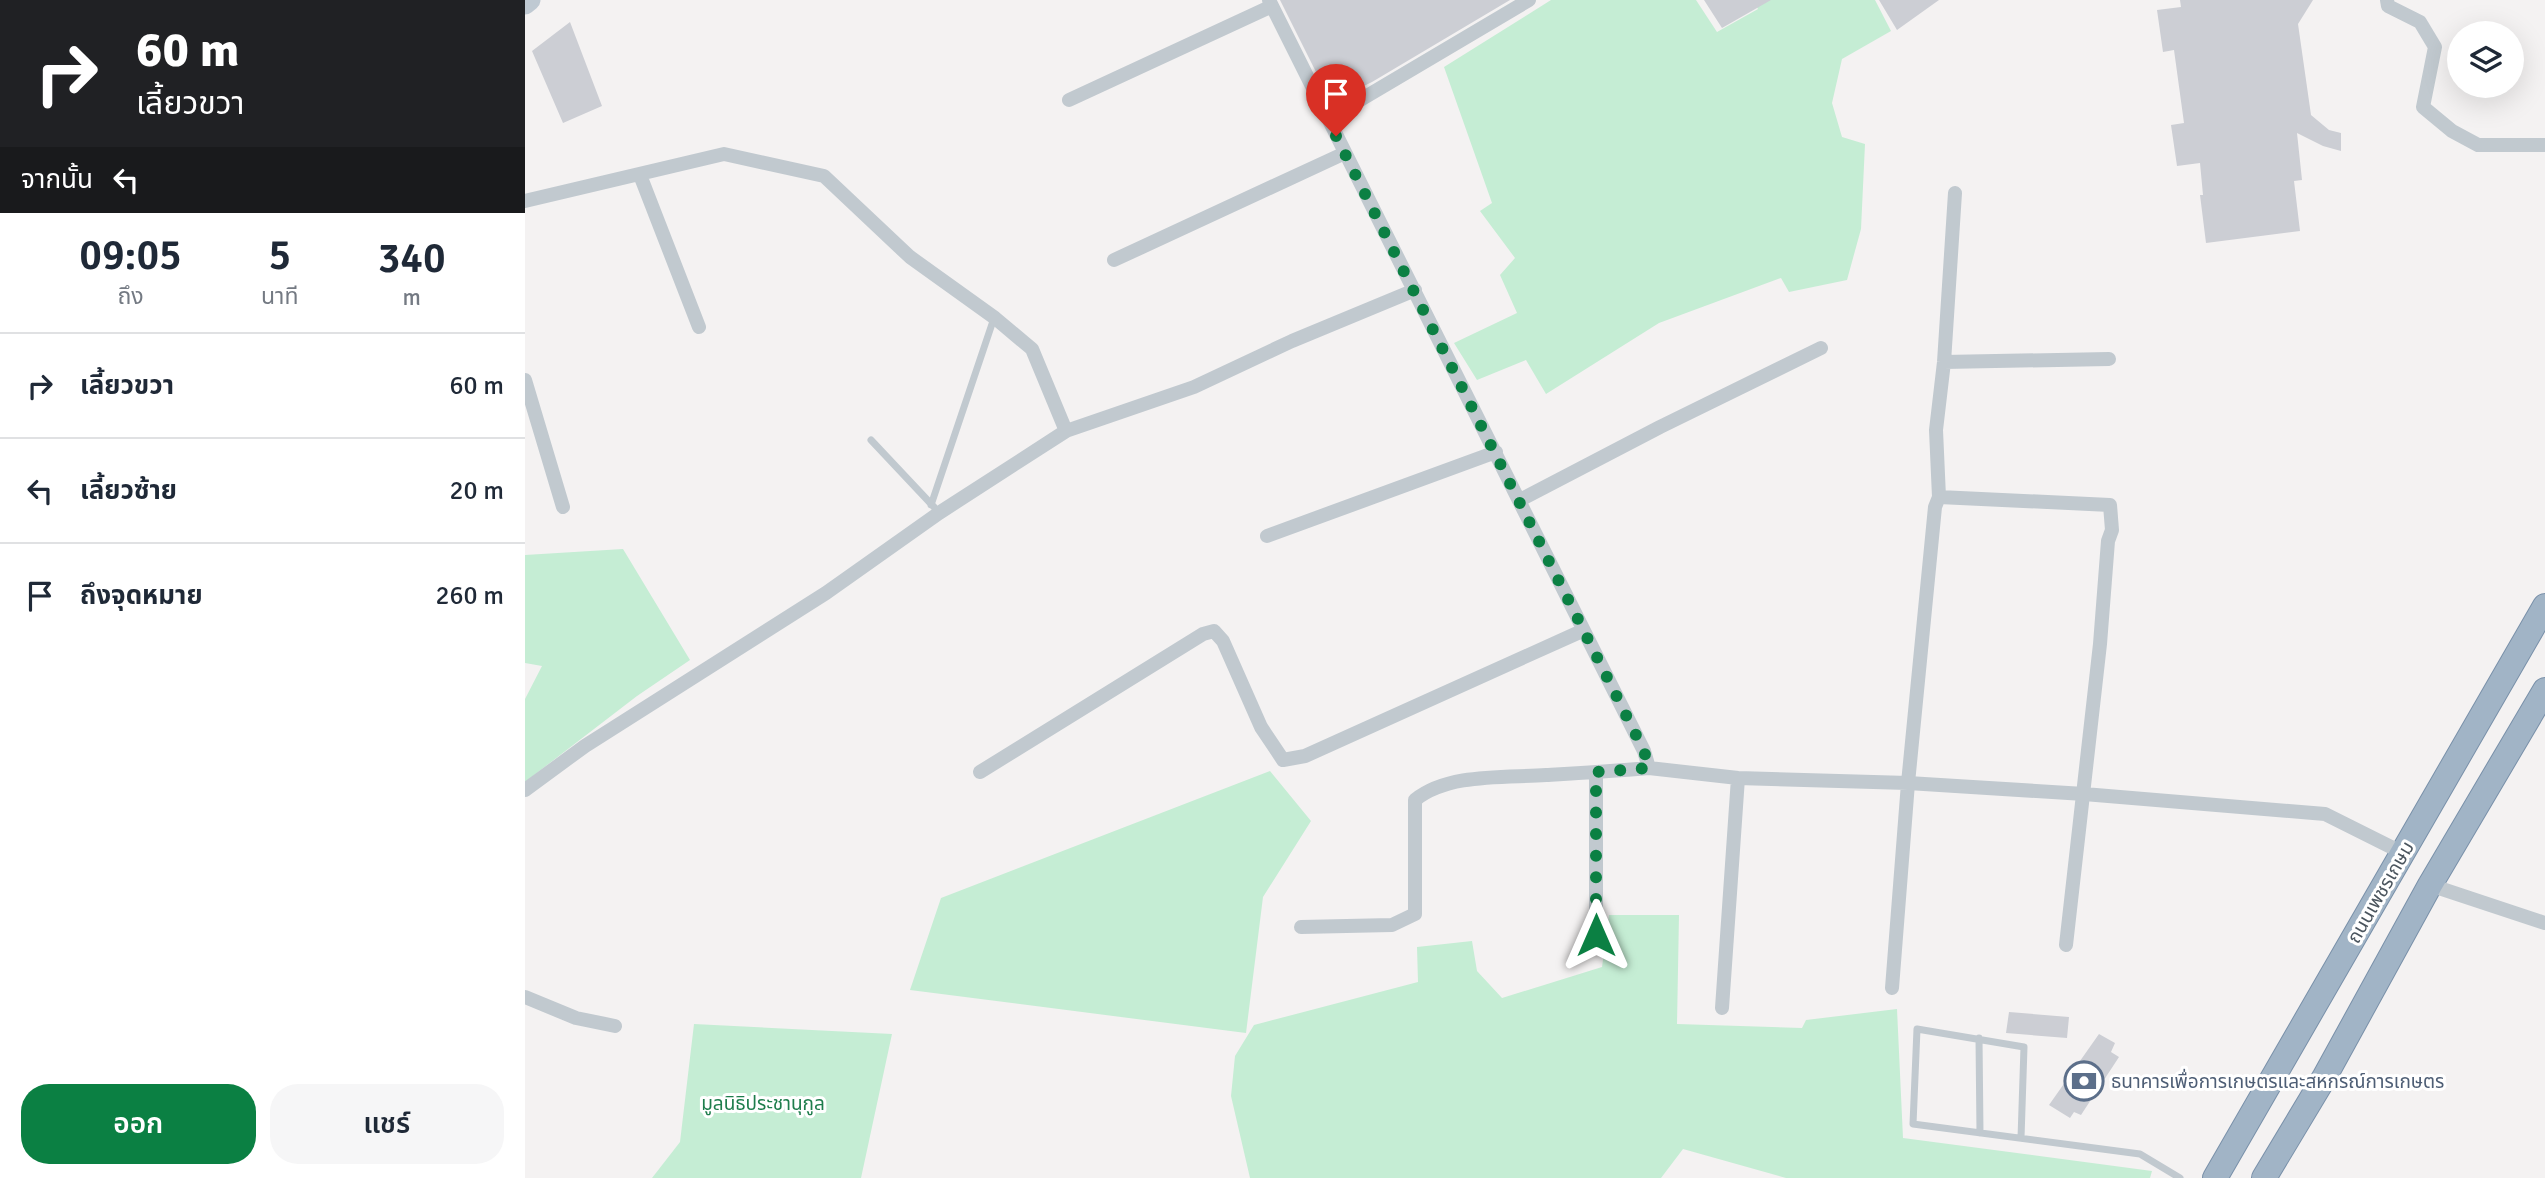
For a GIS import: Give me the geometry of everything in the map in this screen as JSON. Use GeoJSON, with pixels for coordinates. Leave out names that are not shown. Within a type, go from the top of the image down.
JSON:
{"type":"FeatureCollection","features":[{"type":"Feature","properties":{"kind":"highway","name":"ถนนเพชรเกษม"},"geometry":{"type":"LineString","coordinates":[[2215,1178],[2545,606]]}},
{"type":"Feature","properties":{"kind":"highway","name":"ถนนเพชรเกษม"},"geometry":{"type":"LineString","coordinates":[[2271,1173],[2430,885],[2545,690]]}},
{"type":"Feature","properties":{"kind":"main road"},"geometry":{"type":"LineString","coordinates":[[525,4],[530,0]]}},
{"type":"Feature","properties":{"kind":"street"},"geometry":{"type":"LineString","coordinates":[[1328,119],[1529,0]]}},
{"type":"Feature","properties":{"kind":"street"},"geometry":{"type":"LineString","coordinates":[[2387,0],[2388,6],[2420,22],[2435,47],[2423,107],[2452,131],[2478,145],[2545,145]]}},
{"type":"Feature","properties":{"kind":"street"},"geometry":{"type":"LineString","coordinates":[[1069,100],[1270,3],[1520,500],[1582,631],[1644,751],[1649,768]]}},
{"type":"Feature","properties":{"kind":"street"},"geometry":{"type":"LineString","coordinates":[[525,201],[724,153],[824,176],[910,257],[1033,349],[1066,431]]}},
{"type":"Feature","properties":{"kind":"street"},"geometry":{"type":"LineString","coordinates":[[1114,260],[1345,153]]}},
{"type":"Feature","properties":{"kind":"street"},"geometry":{"type":"LineString","coordinates":[[640,175],[699,327]]}},
{"type":"Feature","properties":{"kind":"street"},"geometry":{"type":"LineString","coordinates":[[1892,988],[1908,783],[1935,507],[1939,497],[1936,430],[1944,362],[1955,194]]}},
{"type":"Feature","properties":{"kind":"street"},"geometry":{"type":"LineString","coordinates":[[525,790],[585,746],[826,593],[935,509],[1066,431],[1194,387],[1292,341],[1415,290]]}},
{"type":"Feature","properties":{"kind":"street"},"geometry":{"type":"LineString","coordinates":[[1520,500],[1660,426],[1821,348]]}},
{"type":"Feature","properties":{"kind":"street"},"geometry":{"type":"LineString","coordinates":[[1944,362],[2109,359]]}},
{"type":"Feature","properties":{"kind":"street"},"geometry":{"type":"LineString","coordinates":[[525,380],[563,507]]}},
{"type":"Feature","properties":{"kind":"street"},"geometry":{"type":"LineString","coordinates":[[1268,536],[1496,452]]}},
{"type":"Feature","properties":{"kind":"street"},"geometry":{"type":"LineString","coordinates":[[1939,497],[2110,505],[2112,530],[2108,541],[2084,794],[2066,945]]}},
{"type":"Feature","properties":{"kind":"street"},"geometry":{"type":"LineString","coordinates":[[980,772],[1203,634],[1214,631],[1223,641],[1261,727],[1283,760],[1305,756],[1582,631]]}},
{"type":"Feature","properties":{"kind":"street"},"geometry":{"type":"LineString","coordinates":[[1301,927],[1391,925],[1415,914],[1415,800],[1423,793],[1454,783],[1476,780],[1649,768],[1738,778],[1908,783],[2325,814],[2403,853]]}},
{"type":"Feature","properties":{"kind":"street"},"geometry":{"type":"LineString","coordinates":[[1596,772],[1596,935]]}},
{"type":"Feature","properties":{"kind":"street"},"geometry":{"type":"LineString","coordinates":[[1722,1008],[1738,778]]}},
{"type":"Feature","properties":{"kind":"street"},"geometry":{"type":"LineString","coordinates":[[2430,885],[2545,923]]}},
{"type":"Feature","properties":{"kind":"street"},"geometry":{"type":"LineString","coordinates":[[525,997],[576,1018],[615,1026]]}},
{"type":"Feature","properties":{"kind":"lane"},"geometry":{"type":"LineString","coordinates":[[871,440],[935,509],[995,318]]}},
{"type":"Feature","properties":{"kind":"lane"},"geometry":{"type":"LineString","coordinates":[[2021,1138],[2024,1046],[1917,1029],[1913,1124],[2140,1154],[2181,1178]]}},
{"type":"Feature","properties":{"kind":"lane"},"geometry":{"type":"LineString","coordinates":[[1979,1038],[1980,1133]]}},
{"type":"Feature","properties":{"kind":"green space"},"geometry":{"type":"Polygon","coordinates":[[[1551,0],[1696,0],[1717,32],[1758,9],[1753,0],[1875,0],[1891,31],[1842,59],[1832,103],[1842,137],[1865,144],[1861,229],[1847,280],[1789,292],[1781,278],[1659,323],[1546,394],[1526,360],[1477,380],[1454,343],[1517,313],[1500,275],[1515,258],[1480,211],[1492,203],[1444,67],[1551,0]]]}},
{"type":"Feature","properties":{"kind":"green space"},"geometry":{"type":"Polygon","coordinates":[[[623,549],[690,660],[637,696],[525,782],[525,699],[542,666],[525,663],[525,555],[623,549]]]}},
{"type":"Feature","properties":{"kind":"green space"},"geometry":{"type":"Polygon","coordinates":[[[1270,771],[1311,821],[1263,897],[1246,1033],[910,990],[941,898],[1270,771]]]}},
{"type":"Feature","properties":{"kind":"green space"},"geometry":{"type":"Polygon","coordinates":[[[1609,915],[1679,915],[1677,1024],[1802,1028],[1806,1020],[1897,1009],[1903,1138],[2152,1171],[2150,1178],[1786,1178],[1683,1149],[1661,1178],[1250,1178],[1231,1096],[1235,1056],[1254,1025],[1418,982],[1417,947],[1472,941],[1477,971],[1502,998],[1602,967],[1609,915]]]}},
{"type":"Feature","properties":{"kind":"green space","name":"มูลนิธิประชานุกูล"},"geometry":{"type":"Polygon","coordinates":[[[694,1024],[892,1034],[861,1178],[652,1178],[680,1142],[694,1024]]]}},
{"type":"Feature","properties":{"kind":"building"},"geometry":{"type":"Polygon","coordinates":[[[1280,0],[1510,0],[1372,82],[1331,102],[1280,0]]]}},
{"type":"Feature","properties":{"kind":"building"},"geometry":{"type":"Polygon","coordinates":[[[1704,0],[1771,0],[1722,28],[1704,0]]]}},
{"type":"Feature","properties":{"kind":"building"},"geometry":{"type":"Polygon","coordinates":[[[1879,0],[1939,0],[1897,30],[1879,0]]]}},
{"type":"Feature","properties":{"kind":"building"},"geometry":{"type":"Polygon","coordinates":[[[2180,0],[2313,0],[2298,24],[2311,115],[2329,130],[2341,133],[2341,151],[2323,146],[2297,133],[2302,180],[2294,181],[2300,231],[2206,243],[2200,195],[2203,195],[2200,163],[2177,166],[2171,125],[2184,123],[2174,50],[2163,52],[2157,10],[2181,7],[2180,0]]]}},
{"type":"Feature","properties":{"kind":"building"},"geometry":{"type":"Polygon","coordinates":[[[570,22],[602,106],[563,123],[532,51],[570,22]]]}},
{"type":"Feature","properties":{"kind":"building"},"geometry":{"type":"Polygon","coordinates":[[[2009,1012],[2069,1017],[2067,1038],[2006,1033],[2009,1012]]]}},
{"type":"Feature","properties":{"kind":"building","name":"ธนาคารเพื่อการเกษตรและสหกรณ์การเกษตร"},"geometry":{"type":"Polygon","coordinates":[[[2099,1034],[2115,1043],[2111,1052],[2119,1057],[2081,1115],[2074,1112],[2070,1118],[2049,1105],[2099,1034]]]}},
{"type":"Feature","properties":{"kind":"place","name":"ธนาคารเพื่อการเกษตรและสหกรณ์การเกษตร"},"geometry":{"type":"Point","coordinates":[2084,1081]}},
{"type":"Feature","properties":{"kind":"route"},"geometry":{"type":"LineString","coordinates":[[1336,136],[1644,751],[1649,768],[1596,772],[1596,935]]}}]}
